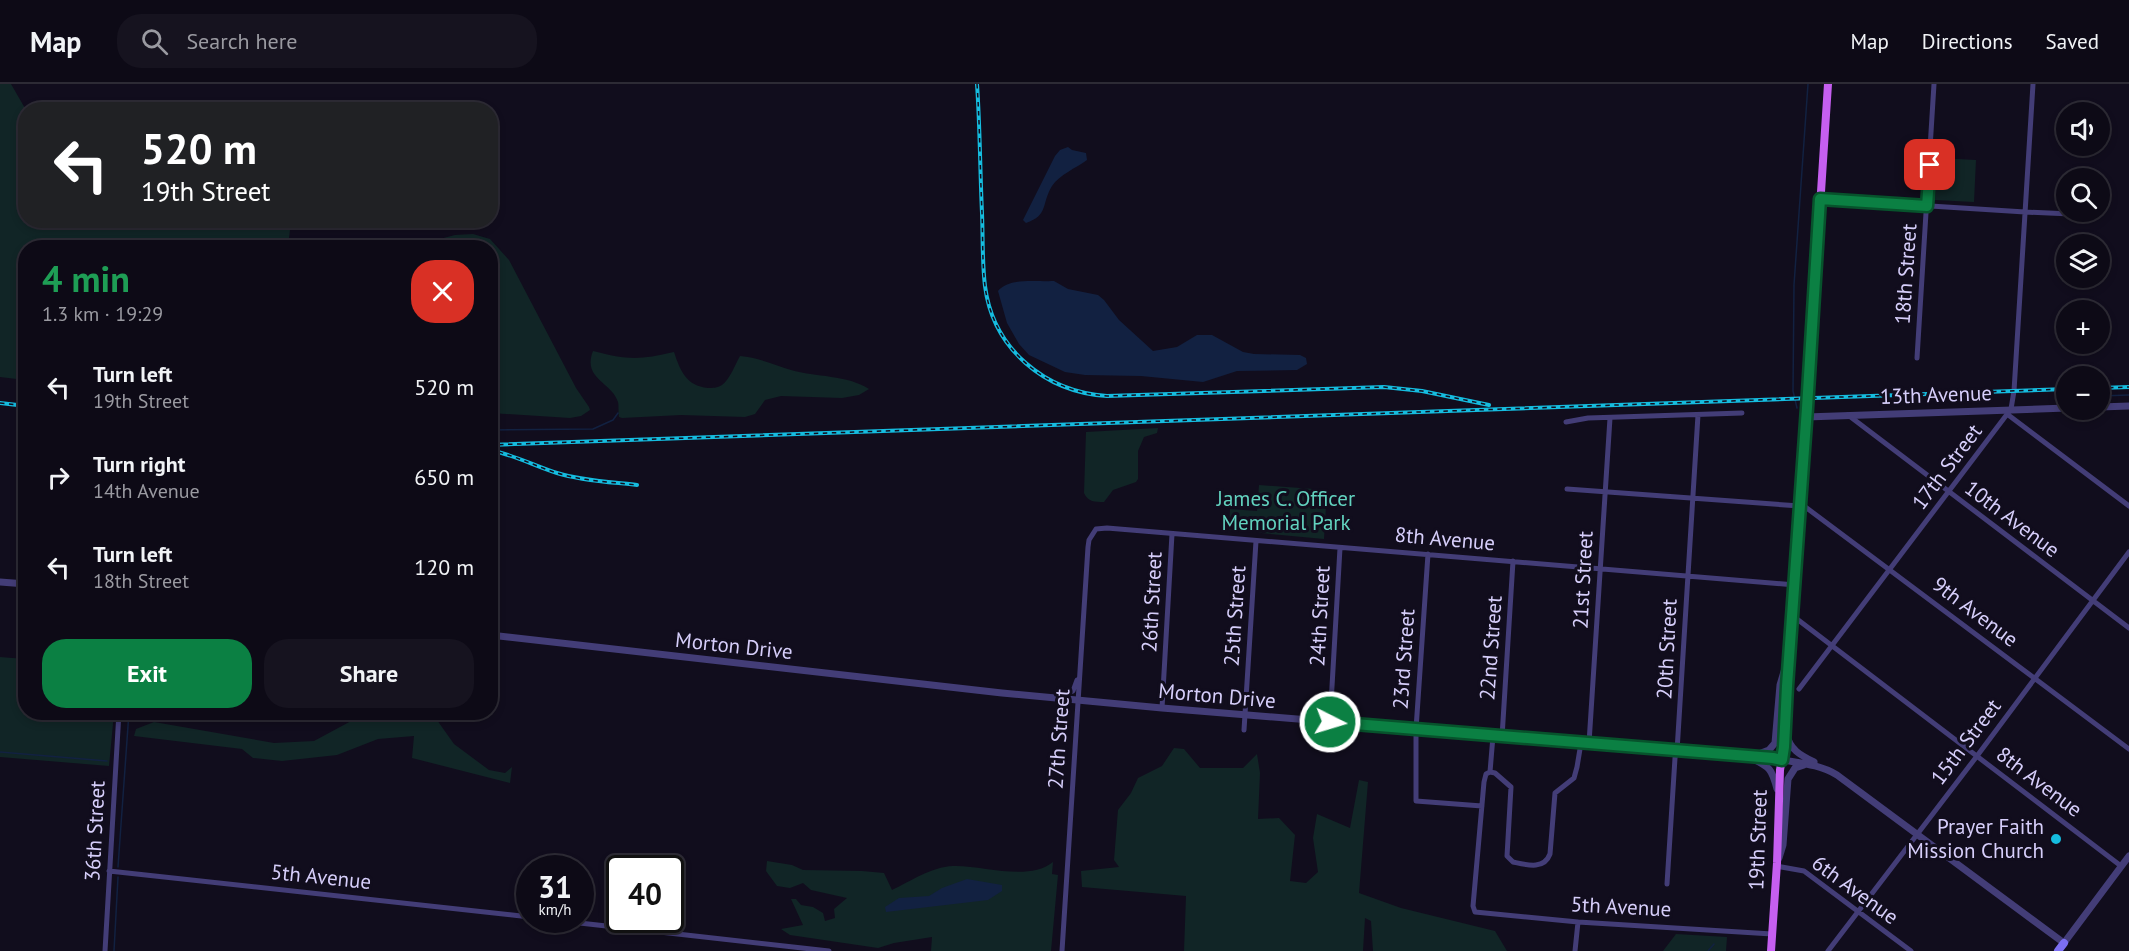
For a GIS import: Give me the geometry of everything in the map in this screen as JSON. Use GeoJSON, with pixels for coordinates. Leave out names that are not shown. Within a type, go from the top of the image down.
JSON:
{"type":"FeatureCollection","features":[{"type":"Feature","properties":{"kind":"main road","name":"19th Street"},"geometry":{"type":"LineString","coordinates":[[1771,951],[1777,864],[1778,792],[1785,729],[1828,84]]}},
{"type":"Feature","properties":{"kind":"main road"},"geometry":{"type":"LineString","coordinates":[[2058,951],[2064,944]]}},
{"type":"Feature","properties":{"kind":"street","name":"18th Street"},"geometry":{"type":"LineString","coordinates":[[1917,358],[1934,84]]}},
{"type":"Feature","properties":{"kind":"street"},"geometry":{"type":"LineString","coordinates":[[2033,84],[2013,402],[2009,411],[2129,506]]}},
{"type":"Feature","properties":{"kind":"street"},"geometry":{"type":"LineString","coordinates":[[1820,199],[2056,213]]}},
{"type":"Feature","properties":{"kind":"street"},"geometry":{"type":"LineString","coordinates":[[2110,407],[2129,406]]}},
{"type":"Feature","properties":{"kind":"street","name":"13th Avenue"},"geometry":{"type":"LineString","coordinates":[[1806,417],[2056,409]]}},
{"type":"Feature","properties":{"kind":"street","name":"17th Street"},"geometry":{"type":"LineString","coordinates":[[1799,689],[2009,411]]}},
{"type":"Feature","properties":{"kind":"street"},"geometry":{"type":"LineString","coordinates":[[1566,422],[1588,418],[1742,413]]}},
{"type":"Feature","properties":{"kind":"street","name":"20th Street"},"geometry":{"type":"LineString","coordinates":[[1666,884],[1677,751],[1698,415]]}},
{"type":"Feature","properties":{"kind":"street","name":"10th Avenue"},"geometry":{"type":"LineString","coordinates":[[1848,415],[2129,628]]}},
{"type":"Feature","properties":{"kind":"street","name":"21st Street"},"geometry":{"type":"LineString","coordinates":[[1490,772],[1495,773],[1511,787],[1506,856],[1513,862],[1540,865],[1549,857],[1555,793],[1574,778],[1585,743],[1601,570],[1610,417]]}},
{"type":"Feature","properties":{"kind":"street"},"geometry":{"type":"LineString","coordinates":[[1567,489],[1800,504]]}},
{"type":"Feature","properties":{"kind":"street","name":"9th Avenue"},"geometry":{"type":"LineString","coordinates":[[1800,504],[1889,568],[2129,749]]}},
{"type":"Feature","properties":{"kind":"street","name":"8th Avenue"},"geometry":{"type":"LineString","coordinates":[[1094,530],[1107,528],[1795,585]]}},
{"type":"Feature","properties":{"kind":"street","name":"27th Street"},"geometry":{"type":"LineString","coordinates":[[1062,951],[1088,547],[1094,530]]}},
{"type":"Feature","properties":{"kind":"street","name":"26th Street"},"geometry":{"type":"LineString","coordinates":[[1162,708],[1172,534]]}},
{"type":"Feature","properties":{"kind":"street","name":"25th Street"},"geometry":{"type":"LineString","coordinates":[[1245,730],[1256,541]]}},
{"type":"Feature","properties":{"kind":"street","name":"24th Street"},"geometry":{"type":"LineString","coordinates":[[1330,722],[1340,548]]}},
{"type":"Feature","properties":{"kind":"street","name":"15th Street"},"geometry":{"type":"LineString","coordinates":[[1828,951],[2129,552]]}},
{"type":"Feature","properties":{"kind":"street","name":"23rd Street"},"geometry":{"type":"LineString","coordinates":[[1428,554],[1416,729],[1416,801],[1482,806]]}},
{"type":"Feature","properties":{"kind":"street","name":"22nd Street"},"geometry":{"type":"LineString","coordinates":[[1502,736],[1513,561]]}},
{"type":"Feature","properties":{"kind":"street"},"geometry":{"type":"LineString","coordinates":[[0,582],[18,583]]}},
{"type":"Feature","properties":{"kind":"street","name":"8th Avenue"},"geometry":{"type":"LineString","coordinates":[[1792,616],[2121,866]]}},
{"type":"Feature","properties":{"kind":"street","name":"Morton Drive"},"geometry":{"type":"LineString","coordinates":[[498,636],[1078,700],[1748,756],[1810,764],[1827,769],[1917,833],[2064,944]]}},
{"type":"Feature","properties":{"kind":"street"},"geometry":{"type":"LineString","coordinates":[[1748,756],[1769,750],[1775,742],[1780,685],[1790,651]]}},
{"type":"Feature","properties":{"kind":"street"},"geometry":{"type":"LineString","coordinates":[[1058,698],[1073,691],[1080,670]]}},
{"type":"Feature","properties":{"kind":"street","name":"36th Street"},"geometry":{"type":"LineString","coordinates":[[105,951],[118,720]]}},
{"type":"Feature","properties":{"kind":"street"},"geometry":{"type":"LineString","coordinates":[[1785,729],[1788,741],[1796,752],[1827,769]]}},
{"type":"Feature","properties":{"kind":"street"},"geometry":{"type":"LineString","coordinates":[[1482,806],[1485,777],[1490,772],[1493,736]]}},
{"type":"Feature","properties":{"kind":"street"},"geometry":{"type":"LineString","coordinates":[[1748,756],[1769,767],[1778,792]]}},
{"type":"Feature","properties":{"kind":"street"},"geometry":{"type":"LineString","coordinates":[[1777,864],[1783,845],[1788,776],[1797,766],[1810,764]]}},
{"type":"Feature","properties":{"kind":"street","name":"5th Avenue"},"geometry":{"type":"LineString","coordinates":[[1482,806],[1473,906],[1475,912],[1483,915],[1772,934]]}},
{"type":"Feature","properties":{"kind":"street"},"geometry":{"type":"LineString","coordinates":[[2064,944],[2129,856]]}},
{"type":"Feature","properties":{"kind":"street","name":"6th Avenue"},"geometry":{"type":"LineString","coordinates":[[1777,864],[1804,871],[1911,951]]}},
{"type":"Feature","properties":{"kind":"street","name":"5th Avenue"},"geometry":{"type":"LineString","coordinates":[[109,871],[516,915]]}},
{"type":"Feature","properties":{"kind":"street"},"geometry":{"type":"LineString","coordinates":[[1575,951],[1578,922]]}},
{"type":"Feature","properties":{"kind":"street"},"geometry":{"type":"LineString","coordinates":[[594,925],[829,951]]}},
{"type":"Feature","properties":{"kind":"green space"},"geometry":{"type":"Polygon","coordinates":[[[0,84],[11,84],[21,102],[18,102],[18,228],[290,228],[289,240],[18,240],[18,379],[0,377],[0,84]]]}},
{"type":"Feature","properties":{"kind":"green space"},"geometry":{"type":"Polygon","coordinates":[[[1938,158],[1976,160],[1974,202],[1935,200],[1938,158]]]}},
{"type":"Feature","properties":{"kind":"green space"},"geometry":{"type":"Polygon","coordinates":[[[473,234],[491,240],[436,240],[455,235],[473,234]]]}},
{"type":"Feature","properties":{"kind":"green space"},"geometry":{"type":"Polygon","coordinates":[[[498,248],[509,260],[576,388],[589,407],[590,410],[581,416],[570,418],[498,413],[498,248]]]}},
{"type":"Feature","properties":{"kind":"green space"},"geometry":{"type":"Polygon","coordinates":[[[593,351],[634,358],[674,352],[685,376],[700,387],[713,388],[722,385],[730,376],[740,356],[791,370],[851,381],[869,389],[859,395],[842,398],[781,396],[765,400],[755,414],[745,417],[681,415],[622,418],[619,417],[615,395],[599,380],[591,368],[593,351]]]}},
{"type":"Feature","properties":{"kind":"green space"},"geometry":{"type":"Polygon","coordinates":[[[1158,428],[1157,433],[1144,437],[1138,451],[1138,479],[1136,482],[1113,490],[1104,502],[1090,500],[1084,493],[1086,432],[1158,428]]]}},
{"type":"Feature","properties":{"kind":"green space","name":"James C. Officer Memorial Park"},"geometry":{"type":"Polygon","coordinates":[[[1259,485],[1327,490],[1324,539],[1229,530],[1230,509],[1257,511],[1259,485]]]}},
{"type":"Feature","properties":{"kind":"green space"},"geometry":{"type":"Polygon","coordinates":[[[0,657],[18,658],[18,720],[113,720],[109,766],[0,757],[0,657]]]}},
{"type":"Feature","properties":{"kind":"green space"},"geometry":{"type":"Polygon","coordinates":[[[353,720],[437,720],[454,744],[489,770],[505,773],[512,767],[510,783],[412,758],[414,736],[378,739],[337,755],[282,761],[253,758],[242,749],[134,736],[136,729],[154,722],[274,743],[314,741],[353,720]]]}},
{"type":"Feature","properties":{"kind":"green space"},"geometry":{"type":"Polygon","coordinates":[[[1174,748],[1184,749],[1200,768],[1243,768],[1257,754],[1260,773],[1258,819],[1279,818],[1295,835],[1290,881],[1306,883],[1318,872],[1313,838],[1317,814],[1350,828],[1359,780],[1368,782],[1359,893],[1401,908],[1495,931],[1507,951],[1373,951],[1371,921],[1365,918],[1363,951],[1184,951],[1186,896],[1082,887],[1081,871],[1119,867],[1114,860],[1118,810],[1131,793],[1138,778],[1162,766],[1174,748]]]}},
{"type":"Feature","properties":{"kind":"green space"},"geometry":{"type":"Polygon","coordinates":[[[767,861],[792,865],[803,870],[884,873],[892,890],[921,875],[945,867],[965,866],[1018,872],[1043,868],[1053,862],[1052,874],[1058,875],[1051,951],[931,951],[932,937],[878,948],[790,935],[781,929],[803,925],[791,899],[796,899],[801,905],[813,907],[823,913],[825,921],[835,918],[834,909],[847,898],[811,890],[803,883],[790,888],[777,886],[766,871],[767,861]]]}},
{"type":"Feature","properties":{"kind":"green space"},"geometry":{"type":"Polygon","coordinates":[[[1676,934],[1727,937],[1726,951],[1663,951],[1676,934]]]}},
{"type":"Feature","properties":{"kind":"water"},"geometry":{"type":"Polygon","coordinates":[[[1068,147],[1086,153],[1087,160],[1055,182],[1041,213],[1026,223],[1023,220],[1055,156],[1060,150],[1068,147]]]}},
{"type":"Feature","properties":{"kind":"water"},"geometry":{"type":"Polygon","coordinates":[[[1054,281],[1068,289],[1098,295],[1119,320],[1153,351],[1177,347],[1197,335],[1212,335],[1243,352],[1300,355],[1306,358],[1307,364],[1297,370],[1237,371],[1203,382],[1065,372],[1029,355],[1019,344],[1007,323],[998,291],[1016,282],[1054,281]]]}},
{"type":"Feature","properties":{"kind":"water"},"geometry":{"type":"Polygon","coordinates":[[[967,879],[1002,885],[1002,891],[988,900],[886,912],[885,907],[899,898],[929,896],[942,888],[967,879]]]}},
{"type":"Feature","properties":{"kind":"waterway"},"geometry":{"type":"LineString","coordinates":[[1797,408],[1793,391],[1794,285],[1808,84]]}},
{"type":"Feature","properties":{"kind":"waterway"},"geometry":{"type":"LineString","coordinates":[[2110,396],[2129,395]]}},
{"type":"Feature","properties":{"kind":"waterway"},"geometry":{"type":"LineString","coordinates":[[498,430],[593,429],[613,420],[618,413]]}},
{"type":"Feature","properties":{"kind":"waterway"},"geometry":{"type":"LineString","coordinates":[[118,867],[128,720]]}},
{"type":"Feature","properties":{"kind":"waterway"},"geometry":{"type":"LineString","coordinates":[[0,752],[107,761]]}},
{"type":"Feature","properties":{"kind":"waterway"},"geometry":{"type":"LineString","coordinates":[[114,951],[118,877]]}},
{"type":"Feature","properties":{"kind":"waterway"},"geometry":{"type":"LineString","coordinates":[[1708,951],[1714,944]]}},
{"type":"Feature","properties":{"kind":"railway"},"geometry":{"type":"LineString","coordinates":[[977,84],[983,268],[990,309],[1011,347],[1043,376],[1084,393],[1107,396],[1384,387],[1422,391],[1489,405]]}},
{"type":"Feature","properties":{"kind":"railway"},"geometry":{"type":"LineString","coordinates":[[2110,388],[2129,387]]}},
{"type":"Feature","properties":{"kind":"railway"},"geometry":{"type":"LineString","coordinates":[[498,445],[2056,389]]}},
{"type":"Feature","properties":{"kind":"railway"},"geometry":{"type":"LineString","coordinates":[[0,403],[18,405]]}},
{"type":"Feature","properties":{"kind":"railway"},"geometry":{"type":"LineString","coordinates":[[498,452],[567,476],[637,485]]}},
{"type":"Feature","properties":{"kind":"place","name":"Prayer Faith Mission Church"},"geometry":{"type":"Point","coordinates":[2056,839]}},
{"type":"Feature","properties":{"kind":"route"},"geometry":{"type":"LineString","coordinates":[[1330,722],[1782,760],[1820,199],[1927,206],[1930,165]]}}]}
